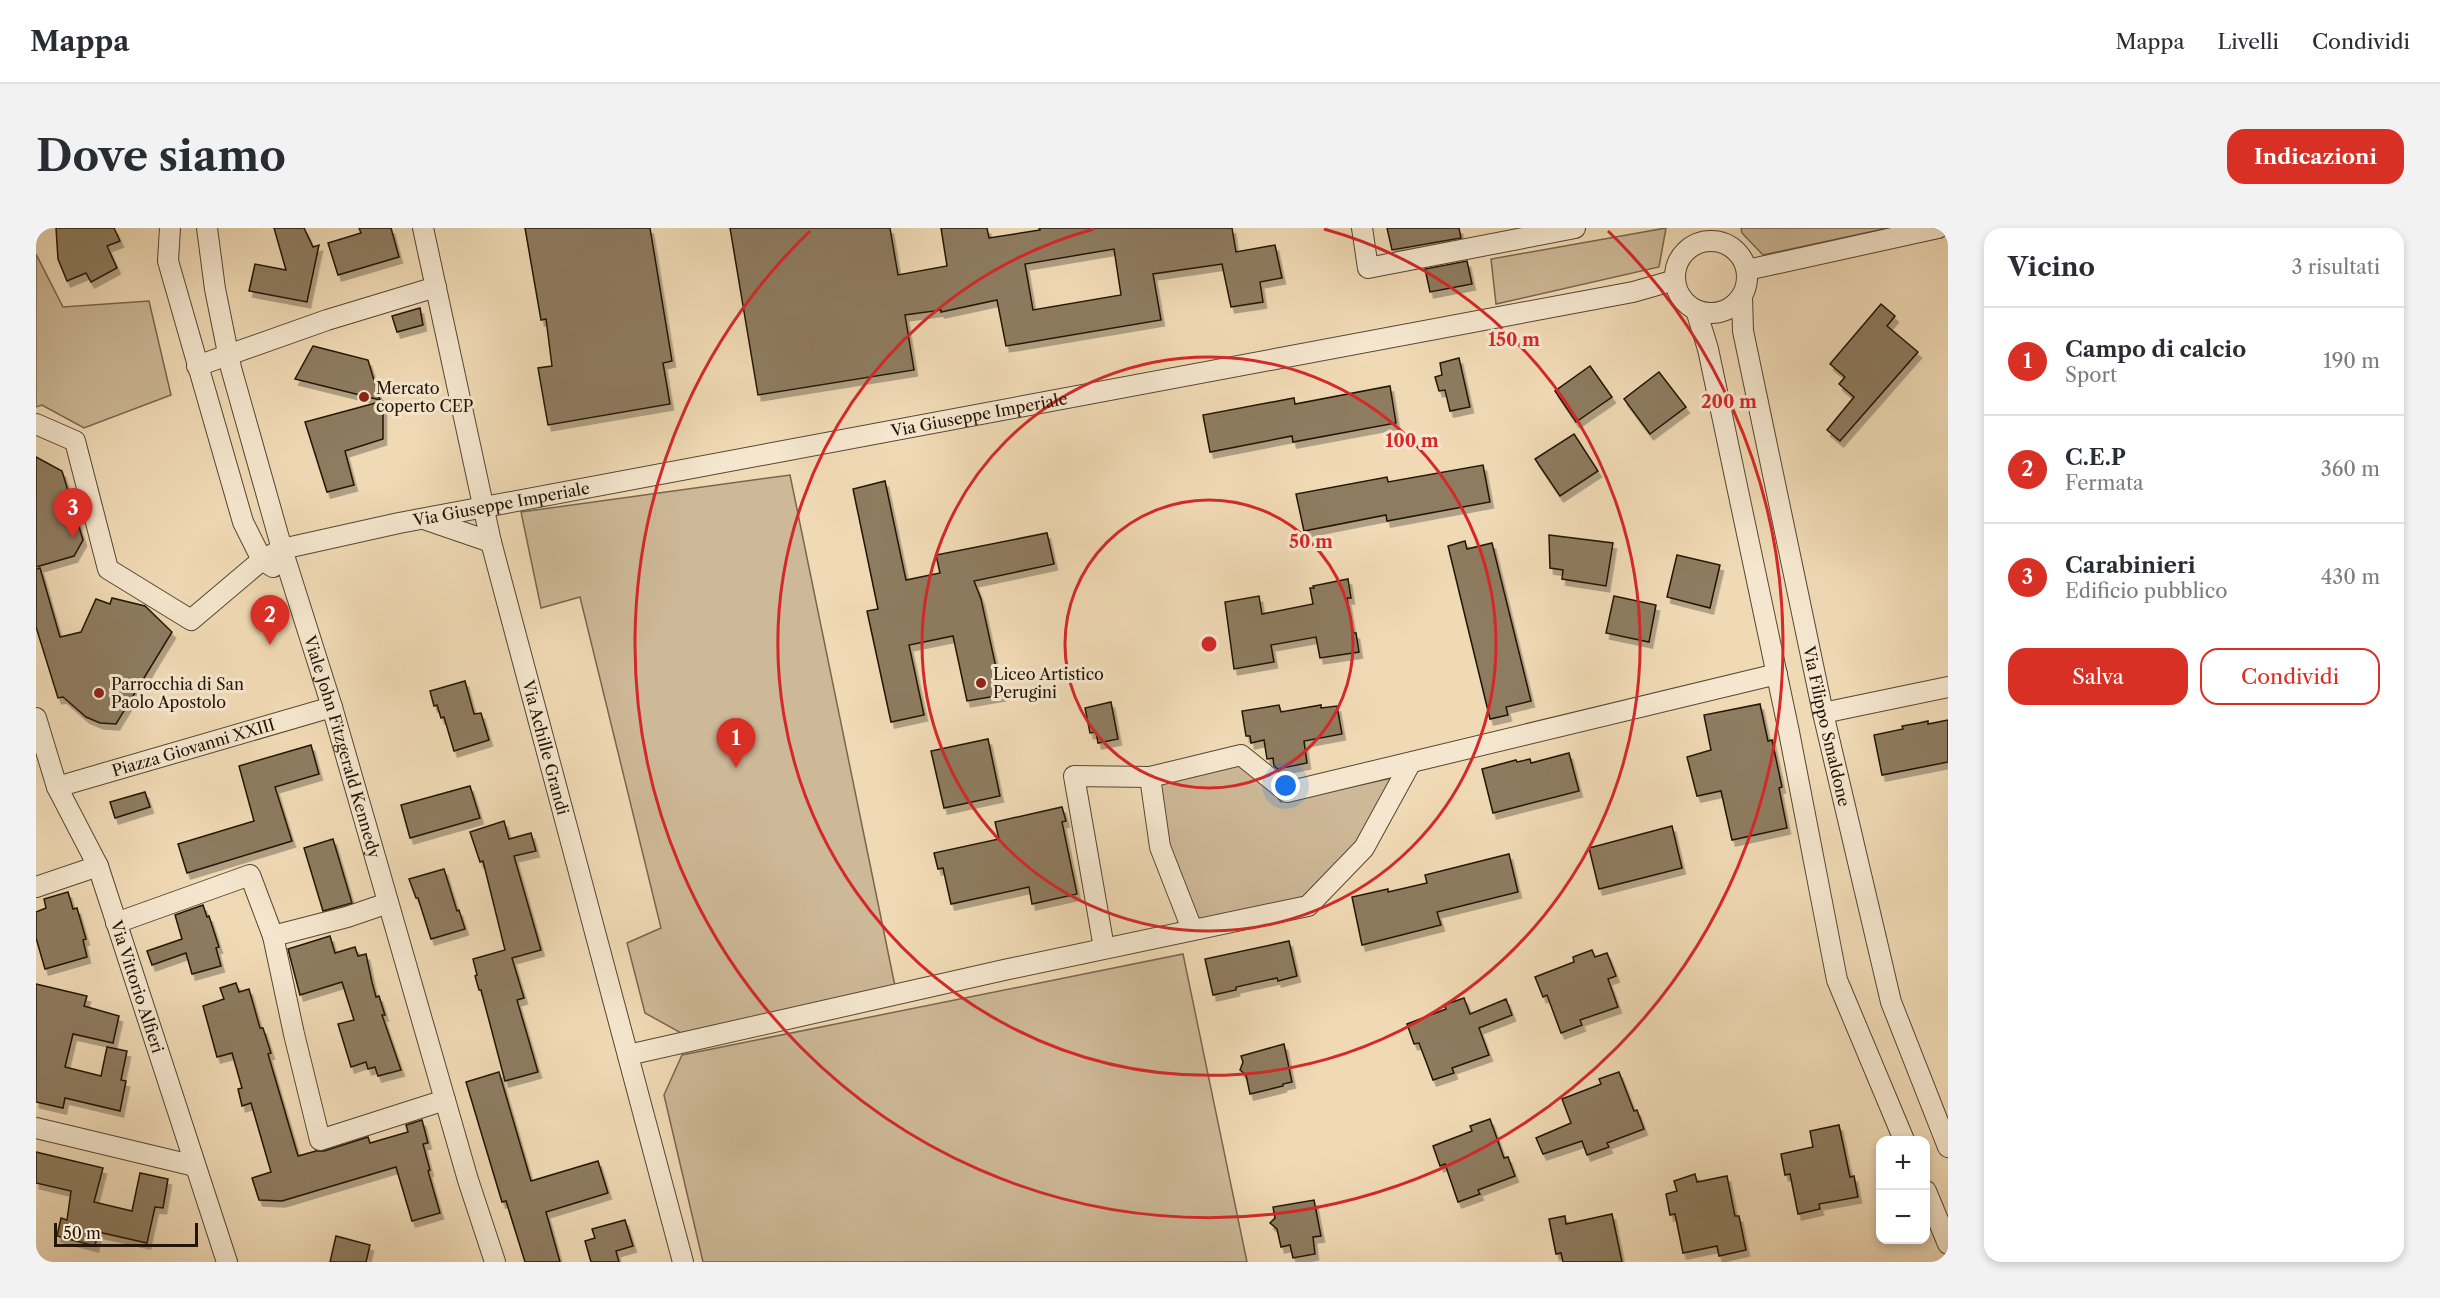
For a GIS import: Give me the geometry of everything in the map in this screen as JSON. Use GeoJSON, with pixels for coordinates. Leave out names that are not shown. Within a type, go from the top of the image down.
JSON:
{"type":"FeatureCollection","features":[{"type":"Feature","properties":{"kind":"street"},"geometry":{"type":"LineString","coordinates":[[170,228],[168,261],[243,522],[262,560],[293,582]]}},
{"type":"Feature","properties":{"kind":"street","name":"Viale John Fitzgerald Kennedy"},"geometry":{"type":"LineString","coordinates":[[207,228],[214,289],[228,354],[282,549],[332,706],[445,1100],[495,1262]]}},
{"type":"Feature","properties":{"kind":"street","name":"Via Achille Grandi"},"geometry":{"type":"LineString","coordinates":[[423,228],[491,542],[683,1262]]}},
{"type":"Feature","properties":{"kind":"street"},"geometry":{"type":"LineString","coordinates":[[1362,228],[1368,268],[1575,228]]}},
{"type":"Feature","properties":{"kind":"street"},"geometry":{"type":"LineString","coordinates":[[1685,228],[1689,248]]}},
{"type":"Feature","properties":{"kind":"street"},"geometry":{"type":"LineString","coordinates":[[1747,270],[1938,228]]}},
{"type":"Feature","properties":{"kind":"street"},"geometry":{"type":"LineString","coordinates":[[1721,235],[1744,260],[1748,283],[1742,297],[1733,306],[1720,312],[1705,313],[1685,302],[1679,294],[1675,280],[1676,268],[1681,256],[1689,248],[1721,235]]}},
{"type":"Feature","properties":{"kind":"street","name":"Via Giuseppe Imperiale"},"geometry":{"type":"LineString","coordinates":[[282,549],[485,507],[1633,292],[1675,280]]}},
{"type":"Feature","properties":{"kind":"street"},"geometry":{"type":"LineString","coordinates":[[197,366],[436,287]]}},
{"type":"Feature","properties":{"kind":"street","name":"Via Filippo Smaldone"},"geometry":{"type":"LineString","coordinates":[[1742,297],[1743,331],[1823,713],[1891,1002],[1948,1147]]}},
{"type":"Feature","properties":{"kind":"street"},"geometry":{"type":"LineString","coordinates":[[1696,310],[1708,349],[1777,674],[1837,980],[1903,1136]]}},
{"type":"Feature","properties":{"kind":"street"},"geometry":{"type":"LineString","coordinates":[[36,424],[75,441],[108,569],[191,620],[262,560],[282,549]]}},
{"type":"Feature","properties":{"kind":"street"},"geometry":{"type":"LineString","coordinates":[[424,519],[491,542]]}},
{"type":"Feature","properties":{"kind":"street"},"geometry":{"type":"LineString","coordinates":[[1104,948],[1074,776],[1150,777],[1240,755],[1287,792],[1777,674]]}},
{"type":"Feature","properties":{"kind":"street"},"geometry":{"type":"LineString","coordinates":[[1823,713],[1948,687]]}},
{"type":"Feature","properties":{"kind":"street","name":"Piazza Giovanni XXIII"},"geometry":{"type":"LineString","coordinates":[[57,787],[332,706]]}},
{"type":"Feature","properties":{"kind":"street","name":"Via Vittorio Alfieri"},"geometry":{"type":"LineString","coordinates":[[36,718],[57,787],[99,866],[227,1262]]}},
{"type":"Feature","properties":{"kind":"street"},"geometry":{"type":"LineString","coordinates":[[628,1054],[1104,948],[1308,906],[1364,848],[1410,764]]}},
{"type":"Feature","properties":{"kind":"street"},"geometry":{"type":"LineString","coordinates":[[1150,777],[1160,847],[1192,930]]}},
{"type":"Feature","properties":{"kind":"street"},"geometry":{"type":"LineString","coordinates":[[36,887],[99,866]]}},
{"type":"Feature","properties":{"kind":"street"},"geometry":{"type":"LineString","coordinates":[[116,923],[250,875],[273,936],[320,1140],[445,1100]]}},
{"type":"Feature","properties":{"kind":"street"},"geometry":{"type":"LineString","coordinates":[[273,936],[346,917],[388,903]]}},
{"type":"Feature","properties":{"kind":"street"},"geometry":{"type":"LineString","coordinates":[[36,1128],[195,1166]]}},
{"type":"Feature","properties":{"kind":"street"},"geometry":{"type":"LineString","coordinates":[[1930,1201],[1948,1244]]}},
{"type":"Feature","properties":{"kind":"shaded area"},"geometry":{"type":"Polygon","coordinates":[[[1666,228],[1659,267],[1496,304],[1491,259],[1666,228]]]}},
{"type":"Feature","properties":{"kind":"shaded area"},"geometry":{"type":"Polygon","coordinates":[[[1741,228],[1888,228],[1763,255],[1742,233],[1741,228]]]}},
{"type":"Feature","properties":{"kind":"shaded area"},"geometry":{"type":"Polygon","coordinates":[[[36,254],[63,307],[149,301],[171,395],[84,428],[42,405],[36,407],[36,254]]]}},
{"type":"Feature","properties":{"kind":"shaded area"},"geometry":{"type":"Polygon","coordinates":[[[790,475],[895,986],[681,1033],[645,1013],[627,943],[661,928],[580,597],[541,608],[521,512],[790,475]]]}},
{"type":"Feature","properties":{"kind":"shaded area"},"geometry":{"type":"Polygon","coordinates":[[[1241,755],[1281,802],[1392,778],[1364,848],[1308,906],[1192,929],[1160,847],[1156,775],[1241,755]]]}},
{"type":"Feature","properties":{"kind":"shaded area"},"geometry":{"type":"Polygon","coordinates":[[[1183,954],[1247,1262],[703,1262],[664,1095],[682,1055],[1183,954]]]}},
{"type":"Feature","properties":{"kind":"building"},"geometry":{"type":"Polygon","coordinates":[[[56,228],[114,228],[120,241],[107,246],[117,268],[91,282],[86,273],[67,281],[58,259],[56,228]]]}},
{"type":"Feature","properties":{"kind":"building"},"geometry":{"type":"Polygon","coordinates":[[[274,228],[304,228],[313,247],[319,245],[307,302],[249,291],[255,264],[286,270],[274,228]]]}},
{"type":"Feature","properties":{"kind":"building"},"geometry":{"type":"Polygon","coordinates":[[[359,228],[391,228],[399,257],[338,275],[328,243],[361,233],[359,228]]]}},
{"type":"Feature","properties":{"kind":"building"},"geometry":{"type":"Polygon","coordinates":[[[525,228],[650,228],[672,361],[663,363],[670,404],[548,425],[538,368],[552,366],[546,319],[541,320],[525,228]]]}},
{"type":"Feature","properties":{"kind":"building"},"geometry":{"type":"Polygon","coordinates":[[[730,228],[890,228],[898,275],[947,266],[941,228],[987,228],[989,238],[1040,230],[1039,228],[1232,228],[1236,252],[1275,245],[1282,278],[1260,282],[1263,302],[1231,307],[1222,264],[1153,274],[1161,320],[1006,346],[997,300],[941,312],[941,310],[905,315],[914,370],[758,395],[730,228]],[[1114,249],[1025,264],[1033,310],[1121,295],[1114,249]]]}},
{"type":"Feature","properties":{"kind":"building"},"geometry":{"type":"Polygon","coordinates":[[[1387,228],[1459,228],[1461,238],[1392,250],[1387,228]]]}},
{"type":"Feature","properties":{"kind":"building"},"geometry":{"type":"Polygon","coordinates":[[[1467,261],[1472,284],[1430,292],[1425,269],[1467,261]]]}},
{"type":"Feature","properties":{"kind":"building"},"geometry":{"type":"Polygon","coordinates":[[[1881,304],[1895,316],[1887,326],[1918,352],[1840,441],[1827,430],[1854,397],[1839,384],[1845,377],[1830,364],[1881,304]]]}},
{"type":"Feature","properties":{"kind":"building"},"geometry":{"type":"Polygon","coordinates":[[[420,308],[423,325],[397,332],[392,316],[420,308]]]}},
{"type":"Feature","properties":{"kind":"building"},"geometry":{"type":"Polygon","coordinates":[[[313,346],[368,360],[380,400],[295,379],[313,346]]]}},
{"type":"Feature","properties":{"kind":"building"},"geometry":{"type":"Polygon","coordinates":[[[1459,358],[1470,407],[1450,411],[1445,390],[1439,391],[1435,377],[1442,375],[1440,363],[1459,358]]]}},
{"type":"Feature","properties":{"kind":"building"},"geometry":{"type":"Polygon","coordinates":[[[1590,366],[1612,397],[1576,422],[1555,391],[1590,366]]]}},
{"type":"Feature","properties":{"kind":"building"},"geometry":{"type":"Polygon","coordinates":[[[1659,372],[1686,407],[1650,434],[1624,399],[1659,372]]]}},
{"type":"Feature","properties":{"kind":"building"},"geometry":{"type":"Polygon","coordinates":[[[1390,386],[1396,423],[1293,442],[1292,436],[1210,452],[1203,415],[1294,398],[1295,404],[1390,386]]]}},
{"type":"Feature","properties":{"kind":"building"},"geometry":{"type":"Polygon","coordinates":[[[383,401],[383,439],[345,451],[354,485],[327,492],[305,422],[383,401]]]}},
{"type":"Feature","properties":{"kind":"building"},"geometry":{"type":"Polygon","coordinates":[[[1574,434],[1598,471],[1560,496],[1535,459],[1574,434]]]}},
{"type":"Feature","properties":{"kind":"building"},"geometry":{"type":"Polygon","coordinates":[[[36,457],[62,471],[83,540],[74,556],[36,567],[36,457]]]}},
{"type":"Feature","properties":{"kind":"building"},"geometry":{"type":"Polygon","coordinates":[[[1483,465],[1490,502],[1387,521],[1386,515],[1304,531],[1296,494],[1387,477],[1388,482],[1483,465]]]}},
{"type":"Feature","properties":{"kind":"building"},"geometry":{"type":"Polygon","coordinates":[[[885,481],[906,580],[940,573],[936,555],[1047,533],[1054,564],[974,581],[981,599],[1002,695],[967,701],[953,636],[909,645],[924,715],[891,722],[867,611],[878,609],[853,489],[885,481]]]}},
{"type":"Feature","properties":{"kind":"building"},"geometry":{"type":"Polygon","coordinates":[[[1549,535],[1613,543],[1606,586],[1562,579],[1563,570],[1550,568],[1549,535]]]}},
{"type":"Feature","properties":{"kind":"building"},"geometry":{"type":"Polygon","coordinates":[[[1465,541],[1467,549],[1492,543],[1531,701],[1506,707],[1508,715],[1490,719],[1448,546],[1465,541]]]}},
{"type":"Feature","properties":{"kind":"building"},"geometry":{"type":"Polygon","coordinates":[[[1677,555],[1720,565],[1710,608],[1667,597],[1677,555]]]}},
{"type":"Feature","properties":{"kind":"building","name":"Parrocchia di San Paolo Apostolo"},"geometry":{"type":"Polygon","coordinates":[[[40,568],[60,637],[81,632],[96,599],[110,604],[112,598],[145,606],[172,632],[116,724],[100,723],[86,717],[63,697],[58,698],[36,627],[36,569],[40,568]]]}},
{"type":"Feature","properties":{"kind":"building"},"geometry":{"type":"Polygon","coordinates":[[[1348,579],[1351,598],[1347,598],[1359,652],[1320,658],[1316,637],[1271,645],[1274,662],[1234,669],[1225,602],[1259,596],[1262,614],[1313,604],[1310,588],[1348,579]]]}},
{"type":"Feature","properties":{"kind":"building"},"geometry":{"type":"Polygon","coordinates":[[[1614,596],[1656,605],[1649,642],[1606,633],[1614,596]]]}},
{"type":"Feature","properties":{"kind":"building"},"geometry":{"type":"Polygon","coordinates":[[[465,681],[474,714],[481,713],[489,740],[454,751],[444,717],[441,718],[437,705],[434,706],[430,691],[465,681]]]}},
{"type":"Feature","properties":{"kind":"building"},"geometry":{"type":"Polygon","coordinates":[[[1111,702],[1118,739],[1098,743],[1096,732],[1090,733],[1085,708],[1111,702]]]}},
{"type":"Feature","properties":{"kind":"building"},"geometry":{"type":"Polygon","coordinates":[[[1760,704],[1768,741],[1772,740],[1782,787],[1779,788],[1787,828],[1732,840],[1721,791],[1697,796],[1687,757],[1711,750],[1704,715],[1760,704]]]}},
{"type":"Feature","properties":{"kind":"building"},"geometry":{"type":"Polygon","coordinates":[[[1279,705],[1281,712],[1321,705],[1321,708],[1337,706],[1342,734],[1304,741],[1307,763],[1278,769],[1274,766],[1273,758],[1267,759],[1264,740],[1251,743],[1250,736],[1246,736],[1242,711],[1279,705]]]}},
{"type":"Feature","properties":{"kind":"building"},"geometry":{"type":"Polygon","coordinates":[[[1948,720],[1948,762],[1882,775],[1874,735],[1903,729],[1902,726],[1948,720]]]}},
{"type":"Feature","properties":{"kind":"building"},"geometry":{"type":"Polygon","coordinates":[[[988,739],[1000,796],[944,808],[931,751],[988,739]]]}},
{"type":"Feature","properties":{"kind":"building"},"geometry":{"type":"Polygon","coordinates":[[[311,745],[319,774],[275,787],[292,841],[187,873],[178,844],[254,821],[239,766],[311,745]]]}},
{"type":"Feature","properties":{"kind":"building"},"geometry":{"type":"Polygon","coordinates":[[[1569,753],[1579,791],[1493,813],[1482,769],[1516,760],[1517,762],[1530,759],[1531,763],[1569,753]]]}},
{"type":"Feature","properties":{"kind":"building"},"geometry":{"type":"Polygon","coordinates":[[[470,786],[480,818],[410,838],[401,805],[470,786]]]}},
{"type":"Feature","properties":{"kind":"building"},"geometry":{"type":"Polygon","coordinates":[[[145,792],[150,807],[115,818],[110,802],[145,792]]]}},
{"type":"Feature","properties":{"kind":"building"},"geometry":{"type":"Polygon","coordinates":[[[1062,807],[1066,821],[1062,822],[1077,894],[1032,904],[1029,887],[951,904],[943,868],[938,869],[934,853],[999,839],[995,822],[1062,807]]]}},
{"type":"Feature","properties":{"kind":"building"},"geometry":{"type":"Polygon","coordinates":[[[504,821],[509,839],[531,833],[536,851],[514,856],[541,950],[512,958],[524,998],[517,1000],[538,1072],[505,1081],[481,990],[479,990],[475,976],[477,975],[473,959],[505,950],[483,861],[480,862],[470,832],[504,821]]]}},
{"type":"Feature","properties":{"kind":"building"},"geometry":{"type":"Polygon","coordinates":[[[1672,826],[1682,868],[1599,889],[1589,848],[1672,826]]]}},
{"type":"Feature","properties":{"kind":"building"},"geometry":{"type":"Polygon","coordinates":[[[333,839],[352,903],[323,911],[304,848],[333,839]]]}},
{"type":"Feature","properties":{"kind":"building"},"geometry":{"type":"Polygon","coordinates":[[[1509,854],[1518,892],[1437,912],[1441,925],[1362,945],[1352,897],[1427,883],[1425,875],[1509,854]]]}},
{"type":"Feature","properties":{"kind":"building"},"geometry":{"type":"Polygon","coordinates":[[[444,869],[465,929],[431,939],[418,898],[416,898],[409,879],[444,869]]]}},
{"type":"Feature","properties":{"kind":"building"},"geometry":{"type":"Polygon","coordinates":[[[68,892],[73,909],[77,908],[86,939],[83,940],[87,957],[45,969],[36,938],[36,912],[46,908],[44,899],[68,892]]]}},
{"type":"Feature","properties":{"kind":"building"},"geometry":{"type":"Polygon","coordinates":[[[203,905],[219,947],[216,948],[221,966],[192,974],[186,953],[152,965],[147,951],[182,939],[175,915],[203,905]]]}},
{"type":"Feature","properties":{"kind":"building"},"geometry":{"type":"Polygon","coordinates":[[[330,936],[335,953],[355,947],[358,956],[366,954],[376,997],[379,996],[385,1015],[382,1015],[401,1070],[378,1076],[375,1067],[368,1069],[366,1062],[351,1067],[338,1024],[354,1020],[342,982],[300,995],[288,949],[330,936]]]}},
{"type":"Feature","properties":{"kind":"building"},"geometry":{"type":"Polygon","coordinates":[[[1289,941],[1297,976],[1236,987],[1236,990],[1213,995],[1205,959],[1289,941]]]}},
{"type":"Feature","properties":{"kind":"building"},"geometry":{"type":"Polygon","coordinates":[[[1592,950],[1595,957],[1607,953],[1616,976],[1608,979],[1618,1007],[1580,1020],[1582,1025],[1561,1033],[1547,995],[1543,997],[1535,977],[1574,962],[1573,957],[1592,950]]]}},
{"type":"Feature","properties":{"kind":"building"},"geometry":{"type":"Polygon","coordinates":[[[236,983],[239,992],[249,989],[260,1028],[263,1028],[271,1053],[268,1054],[298,1156],[324,1151],[368,1137],[370,1143],[408,1132],[406,1125],[422,1120],[428,1143],[423,1144],[430,1170],[428,1171],[440,1213],[412,1221],[396,1167],[282,1201],[259,1200],[252,1178],[271,1172],[251,1103],[242,1106],[238,1089],[242,1088],[232,1053],[217,1057],[203,1006],[224,999],[220,988],[236,983]]]}},
{"type":"Feature","properties":{"kind":"building"},"geometry":{"type":"Polygon","coordinates":[[[36,984],[87,996],[84,1006],[119,1016],[113,1043],[73,1034],[65,1067],[101,1076],[107,1047],[127,1051],[121,1080],[126,1081],[120,1111],[65,1098],[63,1108],[36,1102],[36,984]]]}},
{"type":"Feature","properties":{"kind":"building"},"geometry":{"type":"Polygon","coordinates":[[[1464,998],[1470,1014],[1506,999],[1512,1015],[1479,1028],[1489,1055],[1452,1068],[1454,1073],[1433,1080],[1419,1043],[1414,1044],[1407,1024],[1446,1009],[1444,1005],[1464,998]]]}},
{"type":"Feature","properties":{"kind":"building"},"geometry":{"type":"Polygon","coordinates":[[[1284,1044],[1292,1082],[1250,1094],[1246,1075],[1240,1070],[1243,1062],[1241,1056],[1284,1044]]]}},
{"type":"Feature","properties":{"kind":"building"},"geometry":{"type":"Polygon","coordinates":[[[499,1072],[531,1181],[598,1161],[608,1193],[546,1212],[560,1262],[525,1262],[506,1201],[502,1202],[466,1082],[499,1072]]]}},
{"type":"Feature","properties":{"kind":"building"},"geometry":{"type":"Polygon","coordinates":[[[1619,1072],[1634,1111],[1637,1110],[1644,1129],[1607,1143],[1609,1147],[1587,1155],[1582,1141],[1543,1154],[1536,1138],[1571,1123],[1562,1099],[1601,1084],[1599,1079],[1619,1072]]]}},
{"type":"Feature","properties":{"kind":"building"},"geometry":{"type":"Polygon","coordinates":[[[1490,1119],[1504,1158],[1508,1157],[1515,1176],[1478,1190],[1480,1194],[1458,1202],[1445,1164],[1440,1166],[1433,1146],[1472,1131],[1470,1126],[1490,1119]]]}},
{"type":"Feature","properties":{"kind":"building"},"geometry":{"type":"Polygon","coordinates":[[[1839,1125],[1850,1177],[1854,1176],[1858,1197],[1819,1204],[1820,1209],[1798,1214],[1790,1174],[1785,1175],[1781,1154],[1813,1147],[1810,1131],[1839,1125]]]}},
{"type":"Feature","properties":{"kind":"building"},"geometry":{"type":"Polygon","coordinates":[[[36,1152],[103,1168],[94,1202],[132,1211],[140,1173],[168,1179],[163,1208],[155,1207],[147,1243],[98,1232],[95,1246],[57,1236],[61,1218],[67,1220],[71,1191],[36,1183],[36,1152]]]}},
{"type":"Feature","properties":{"kind":"building"},"geometry":{"type":"Polygon","coordinates":[[[1695,1174],[1697,1182],[1727,1176],[1735,1216],[1739,1216],[1746,1250],[1719,1256],[1717,1246],[1683,1253],[1675,1214],[1670,1215],[1666,1194],[1677,1191],[1674,1181],[1695,1174]]]}},
{"type":"Feature","properties":{"kind":"building"},"geometry":{"type":"Polygon","coordinates":[[[1314,1200],[1321,1236],[1313,1237],[1315,1254],[1293,1258],[1290,1245],[1281,1247],[1277,1229],[1270,1223],[1275,1218],[1273,1207],[1314,1200]]]}},
{"type":"Feature","properties":{"kind":"building"},"geometry":{"type":"Polygon","coordinates":[[[1612,1214],[1622,1262],[1563,1262],[1561,1253],[1556,1254],[1549,1219],[1565,1216],[1566,1224],[1612,1214]]]}},
{"type":"Feature","properties":{"kind":"building"},"geometry":{"type":"Polygon","coordinates":[[[625,1220],[633,1246],[616,1251],[619,1262],[591,1262],[585,1241],[595,1238],[592,1229],[625,1220]]]}},
{"type":"Feature","properties":{"kind":"building"},"geometry":{"type":"Polygon","coordinates":[[[336,1236],[370,1245],[366,1262],[330,1262],[336,1236]]]}},
{"type":"Feature","properties":{"kind":"place","name":"Mercato coperto CEP"},"geometry":{"type":"Point","coordinates":[364,397]}},
{"type":"Feature","properties":{"kind":"place","name":"Carabinieri"},"geometry":{"type":"Point","coordinates":[73,538]}},
{"type":"Feature","properties":{"kind":"place","name":"C.E.P"},"geometry":{"type":"Point","coordinates":[270,645]}},
{"type":"Feature","properties":{"kind":"place","name":"Liceo Artistico Perugini"},"geometry":{"type":"Point","coordinates":[981,683]}},
{"type":"Feature","properties":{"kind":"place","name":"Parrocchia di San Paolo Apostolo"},"geometry":{"type":"Point","coordinates":[99,693]}},
{"type":"Feature","properties":{"kind":"place","name":"Campo di calcio"},"geometry":{"type":"Point","coordinates":[736,768]}}]}
